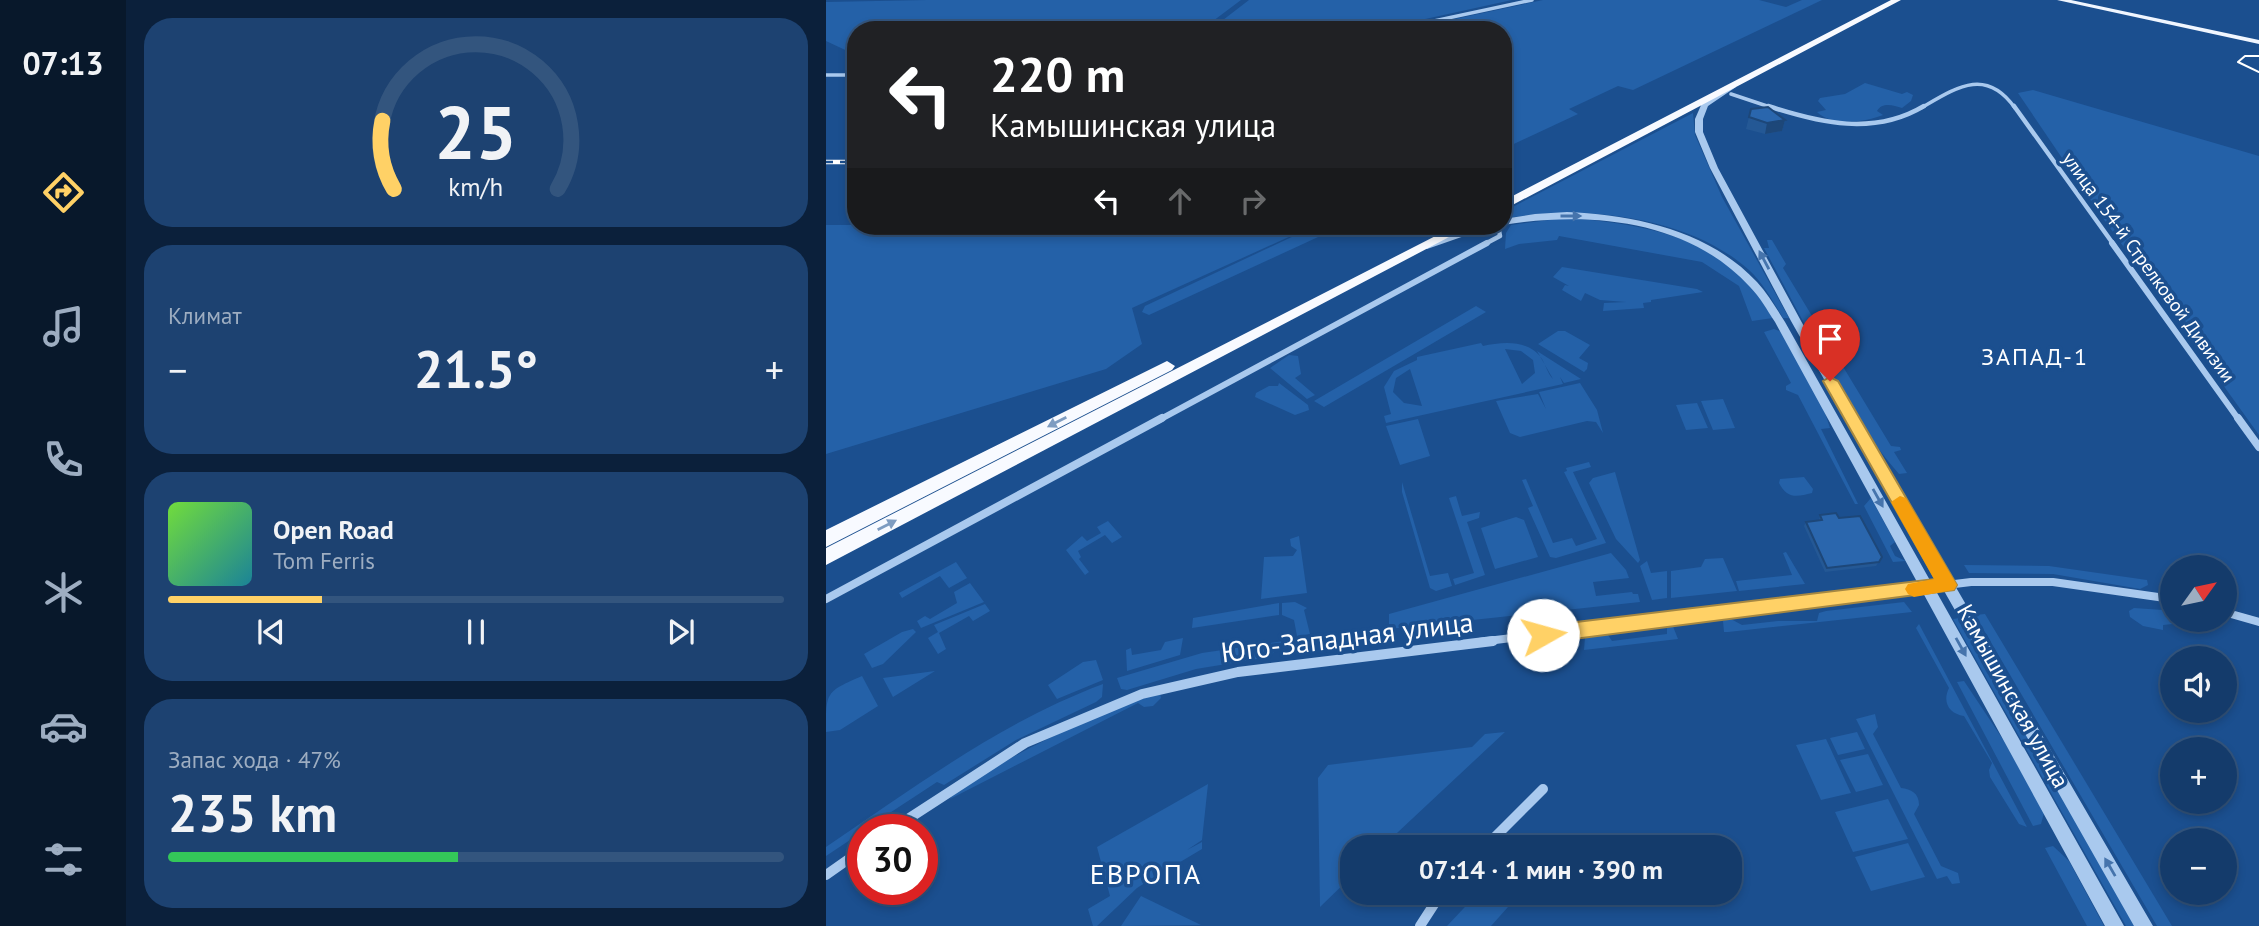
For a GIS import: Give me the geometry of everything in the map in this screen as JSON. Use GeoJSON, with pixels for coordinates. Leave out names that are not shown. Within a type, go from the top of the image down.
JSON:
{"type":"FeatureCollection","features":[{"type":"Feature","properties":{"kind":"highway"},"geometry":{"type":"LineString","coordinates":[[1512,201],[1748,77],[1850,19],[1891,1]]}},
{"type":"Feature","properties":{"kind":"highway"},"geometry":{"type":"LineString","coordinates":[[1512,192],[1891,1]]}},
{"type":"Feature","properties":{"kind":"highway"},"geometry":{"type":"LineString","coordinates":[[826,538],[1428,235]]}},
{"type":"Feature","properties":{"kind":"highway"},"geometry":{"type":"LineString","coordinates":[[826,557],[1446,235]]}},
{"type":"Feature","properties":{"kind":"main road"},"geometry":{"type":"LineString","coordinates":[[2061,0],[2097,6]]}},
{"type":"Feature","properties":{"kind":"main road"},"geometry":{"type":"LineString","coordinates":[[2075,0],[2259,42]]}},
{"type":"Feature","properties":{"kind":"street"},"geometry":{"type":"LineString","coordinates":[[1434,21],[1532,0]]}},
{"type":"Feature","properties":{"kind":"street"},"geometry":{"type":"LineString","coordinates":[[826,75],[847,75]]}},
{"type":"Feature","properties":{"kind":"street"},"geometry":{"type":"LineString","coordinates":[[1748,77],[1705,105],[1699,118],[1699,132],[1788,321]]}},
{"type":"Feature","properties":{"kind":"street","name":"улица 154-й Стрелковой Дивизии"},"geometry":{"type":"LineString","coordinates":[[1731,94],[1805,118],[1849,125],[1899,119],[1967,83],[1985,84],[2006,93],[2259,447]]}},
{"type":"Feature","properties":{"kind":"street","name":"Камышинская улица"},"geometry":{"type":"LineString","coordinates":[[1512,221],[1551,216],[1591,216],[1631,221],[1670,233],[1709,249],[1736,268],[1788,321],[1882,472],[2144,926]]}},
{"type":"Feature","properties":{"kind":"street"},"geometry":{"type":"LineString","coordinates":[[1420,248],[1461,235]]}},
{"type":"Feature","properties":{"kind":"street"},"geometry":{"type":"LineString","coordinates":[[826,599],[1500,235]]}},
{"type":"Feature","properties":{"kind":"street","name":"Камышинская улица"},"geometry":{"type":"LineString","coordinates":[[1788,321],[1865,474],[2115,926]]}},
{"type":"Feature","properties":{"kind":"street"},"geometry":{"type":"LineString","coordinates":[[1865,474],[1882,472]]}},
{"type":"Feature","properties":{"kind":"street","name":"Юго-Западная улица"},"geometry":{"type":"LineString","coordinates":[[916,814],[1025,743],[1090,713],[1142,694],[1186,682],[1248,671],[1947,585],[2015,580],[2053,582],[2160,597]]}},
{"type":"Feature","properties":{"kind":"street"},"geometry":{"type":"LineString","coordinates":[[2237,616],[2259,622]]}},
{"type":"Feature","properties":{"kind":"street"},"geometry":{"type":"LineString","coordinates":[[1497,835],[1544,789]]}},
{"type":"Feature","properties":{"kind":"street"},"geometry":{"type":"LineString","coordinates":[[826,875],[847,860]]}},
{"type":"Feature","properties":{"kind":"street"},"geometry":{"type":"LineString","coordinates":[[1420,926],[1434,905]]}},
{"type":"Feature","properties":{"kind":"shaded area"},"geometry":{"type":"Polygon","coordinates":[[[1241,0],[1213,21],[847,21],[847,51],[826,41],[826,2],[1241,0]]]}},
{"type":"Feature","properties":{"kind":"shaded area"},"geometry":{"type":"Polygon","coordinates":[[[1249,0],[1512,0],[1416,21],[1222,21],[1249,0]]]}},
{"type":"Feature","properties":{"kind":"shaded area"},"geometry":{"type":"Polygon","coordinates":[[[1543,0],[1759,0],[1786,7],[1802,0],[1822,0],[1633,90],[1618,86],[1569,109],[1578,114],[1512,145],[1512,21],[1446,21],[1543,0]]]}},
{"type":"Feature","properties":{"kind":"shaded area"},"geometry":{"type":"Polygon","coordinates":[[[1865,83],[1913,95],[1911,101],[1902,108],[1885,105],[1877,111],[1883,115],[1868,120],[1831,120],[1817,112],[1826,110],[1818,101],[1820,98],[1845,94],[1865,83]]]}},
{"type":"Feature","properties":{"kind":"shaded area"},"geometry":{"type":"Polygon","coordinates":[[[2033,90],[2259,156],[2259,435],[2100,214],[2018,93],[2033,90]]]}},
{"type":"Feature","properties":{"kind":"shaded area"},"geometry":{"type":"Polygon","coordinates":[[[1693,113],[1695,135],[1722,197],[1789,318],[1783,318],[1768,293],[1749,270],[1724,251],[1696,237],[1632,218],[1599,214],[1565,213],[1512,218],[1512,207],[1693,113]]]}},
{"type":"Feature","properties":{"kind":"shaded area"},"geometry":{"type":"Polygon","coordinates":[[[1564,218],[1639,227],[1687,241],[1730,265],[1749,282],[1773,318],[1752,321],[1739,286],[1702,262],[1559,236],[1557,240],[1519,244],[1505,249],[1506,235],[1512,235],[1512,225],[1564,218]]]}},
{"type":"Feature","properties":{"kind":"shaded area"},"geometry":{"type":"Polygon","coordinates":[[[826,225],[847,225],[847,235],[1293,235],[1132,308],[1142,344],[1106,369],[826,454],[826,225]]]}},
{"type":"Feature","properties":{"kind":"shaded area"},"geometry":{"type":"Polygon","coordinates":[[[1296,235],[1322,235],[1149,315],[1142,312],[1145,306],[1296,235]]]}},
{"type":"Feature","properties":{"kind":"shaded area"},"geometry":{"type":"Polygon","coordinates":[[[1767,240],[1772,240],[1786,264],[1783,268],[1835,354],[1821,355],[1764,248],[1769,248],[1767,240]]]}},
{"type":"Feature","properties":{"kind":"shaded area"},"geometry":{"type":"Polygon","coordinates":[[[1562,267],[1703,292],[1651,300],[1643,303],[1644,308],[1603,311],[1604,303],[1626,302],[1600,300],[1585,293],[1581,301],[1562,290],[1565,285],[1569,286],[1553,277],[1562,267]]]}},
{"type":"Feature","properties":{"kind":"shaded area"},"geometry":{"type":"Polygon","coordinates":[[[1476,306],[1486,312],[1324,407],[1314,401],[1476,306]]]}},
{"type":"Feature","properties":{"kind":"shaded area"},"geometry":{"type":"Polygon","coordinates":[[[1774,329],[1782,332],[1821,401],[1830,428],[1821,429],[1858,504],[1855,504],[1798,395],[1786,390],[1786,386],[1791,383],[1764,332],[1774,329]]]}},
{"type":"Feature","properties":{"kind":"shaded area"},"geometry":{"type":"Polygon","coordinates":[[[1558,331],[1565,331],[1590,345],[1579,358],[1588,363],[1584,372],[1538,344],[1558,331]]]}},
{"type":"Feature","properties":{"kind":"shaded area"},"geometry":{"type":"Polygon","coordinates":[[[1481,343],[1483,346],[1523,345],[1581,379],[1564,383],[1560,377],[1563,384],[1386,423],[1384,416],[1391,414],[1384,387],[1394,371],[1417,360],[1417,357],[1481,343]],[[1505,349],[1522,384],[1535,373],[1533,360],[1521,351],[1505,349]],[[1410,369],[1396,378],[1393,392],[1404,403],[1422,406],[1410,369]]]}},
{"type":"Feature","properties":{"kind":"shaded area"},"geometry":{"type":"Polygon","coordinates":[[[1289,355],[1298,356],[1301,374],[1295,378],[1315,395],[1307,399],[1270,368],[1289,355]]]}},
{"type":"Feature","properties":{"kind":"shaded area"},"geometry":{"type":"Polygon","coordinates":[[[1839,360],[1891,446],[1900,447],[1901,450],[1894,452],[1907,473],[1899,474],[1877,447],[1824,361],[1839,360]]]}},
{"type":"Feature","properties":{"kind":"shaded area"},"geometry":{"type":"Polygon","coordinates":[[[1279,383],[1308,405],[1309,410],[1295,415],[1255,397],[1256,393],[1269,386],[1278,386],[1279,383]]]}},
{"type":"Feature","properties":{"kind":"shaded area"},"geometry":{"type":"Polygon","coordinates":[[[1580,383],[1597,410],[1603,433],[1596,422],[1587,421],[1520,437],[1510,433],[1496,401],[1538,394],[1546,409],[1539,392],[1580,383]]]}},
{"type":"Feature","properties":{"kind":"shaded area"},"geometry":{"type":"Polygon","coordinates":[[[1723,399],[1735,428],[1713,430],[1701,401],[1723,399]]]}},
{"type":"Feature","properties":{"kind":"shaded area"},"geometry":{"type":"Polygon","coordinates":[[[1697,403],[1708,428],[1686,430],[1676,405],[1697,403]]]}},
{"type":"Feature","properties":{"kind":"shaded area"},"geometry":{"type":"Polygon","coordinates":[[[1418,419],[1430,456],[1400,465],[1386,426],[1418,419]]]}},
{"type":"Feature","properties":{"kind":"shaded area"},"geometry":{"type":"Polygon","coordinates":[[[1589,462],[1591,467],[1573,472],[1606,543],[1556,558],[1550,557],[1528,508],[1533,506],[1522,480],[1526,479],[1553,543],[1572,538],[1576,546],[1597,539],[1564,472],[1567,471],[1566,468],[1589,462]]]}},
{"type":"Feature","properties":{"kind":"shaded area"},"geometry":{"type":"Polygon","coordinates":[[[1615,472],[1640,560],[1638,563],[1616,539],[1589,483],[1593,478],[1615,472]]]}},
{"type":"Feature","properties":{"kind":"shaded area"},"geometry":{"type":"Polygon","coordinates":[[[1804,477],[1813,489],[1812,493],[1793,496],[1785,492],[1779,483],[1780,479],[1804,477]]]}},
{"type":"Feature","properties":{"kind":"shaded area"},"geometry":{"type":"Polygon","coordinates":[[[1402,482],[1430,576],[1448,573],[1452,586],[1436,591],[1430,588],[1402,492],[1402,482]]]}},
{"type":"Feature","properties":{"kind":"shaded area"},"geometry":{"type":"Polygon","coordinates":[[[1456,496],[1462,516],[1480,512],[1479,518],[1467,522],[1485,575],[1455,585],[1453,579],[1474,573],[1449,498],[1456,496]]]}},
{"type":"Feature","properties":{"kind":"shaded area"},"geometry":{"type":"Polygon","coordinates":[[[1871,498],[1895,542],[1890,546],[1895,556],[1906,561],[1893,562],[1864,506],[1871,498]]]}},
{"type":"Feature","properties":{"kind":"shaded area"},"geometry":{"type":"Polygon","coordinates":[[[1516,517],[1524,520],[1538,557],[1495,569],[1481,528],[1516,517]]]}},
{"type":"Feature","properties":{"kind":"shaded area"},"geometry":{"type":"Polygon","coordinates":[[[1108,521],[1122,537],[1112,543],[1105,535],[1078,551],[1081,557],[1079,559],[1089,572],[1085,575],[1066,550],[1082,536],[1087,541],[1101,533],[1097,527],[1108,521]]]}},
{"type":"Feature","properties":{"kind":"shaded area"},"geometry":{"type":"Polygon","coordinates":[[[1299,536],[1307,593],[1261,599],[1264,557],[1293,556],[1297,550],[1291,546],[1290,539],[1299,536]]]}},
{"type":"Feature","properties":{"kind":"shaded area"},"geometry":{"type":"Polygon","coordinates":[[[1786,552],[1805,584],[1739,591],[1736,581],[1792,575],[1783,553],[1786,552]]]}},
{"type":"Feature","properties":{"kind":"shaded area"},"geometry":{"type":"Polygon","coordinates":[[[1611,553],[1626,570],[1629,578],[1593,582],[1596,596],[1632,592],[1638,594],[1640,602],[1389,629],[1389,614],[1611,553]]]}},
{"type":"Feature","properties":{"kind":"shaded area"},"geometry":{"type":"Polygon","coordinates":[[[1723,558],[1737,591],[1671,598],[1671,571],[1701,567],[1705,559],[1723,558]]]}},
{"type":"Feature","properties":{"kind":"shaded area"},"geometry":{"type":"Polygon","coordinates":[[[1647,561],[1651,573],[1667,571],[1667,598],[1652,600],[1640,566],[1647,561]]]}},
{"type":"Feature","properties":{"kind":"shaded area"},"geometry":{"type":"Polygon","coordinates":[[[956,562],[967,578],[949,588],[940,576],[902,598],[899,593],[956,562]]]}},
{"type":"Feature","properties":{"kind":"shaded area"},"geometry":{"type":"Polygon","coordinates":[[[1964,565],[2049,566],[2147,580],[2148,585],[2140,589],[2053,574],[1969,573],[1964,565]]]}},
{"type":"Feature","properties":{"kind":"shaded area"},"geometry":{"type":"Polygon","coordinates":[[[970,583],[984,602],[921,628],[917,621],[925,616],[930,619],[957,603],[954,592],[970,583]]]}},
{"type":"Feature","properties":{"kind":"shaded area"},"geometry":{"type":"Polygon","coordinates":[[[1295,602],[1307,608],[1304,610],[1310,634],[1297,636],[1294,620],[1282,615],[1282,603],[1295,602]]]}},
{"type":"Feature","properties":{"kind":"shaded area"},"geometry":{"type":"Polygon","coordinates":[[[1904,602],[1912,612],[1724,632],[1723,621],[1729,618],[1742,625],[1817,621],[1819,613],[1826,611],[1904,602]]]}},
{"type":"Feature","properties":{"kind":"shaded area"},"geometry":{"type":"Polygon","coordinates":[[[1279,603],[1279,615],[1192,628],[1193,618],[1279,603]]]}},
{"type":"Feature","properties":{"kind":"shaded area"},"geometry":{"type":"Polygon","coordinates":[[[985,604],[990,611],[973,621],[969,616],[939,633],[946,649],[938,654],[928,638],[938,632],[934,625],[985,604]]]}},
{"type":"Feature","properties":{"kind":"shaded area"},"geometry":{"type":"Polygon","coordinates":[[[2134,608],[2160,610],[2160,629],[2143,626],[2130,617],[2129,611],[2134,608]]]}},
{"type":"Feature","properties":{"kind":"shaded area"},"geometry":{"type":"Polygon","coordinates":[[[1985,614],[2172,926],[2157,926],[1975,615],[1985,614]]]}},
{"type":"Feature","properties":{"kind":"shaded area"},"geometry":{"type":"Polygon","coordinates":[[[1960,618],[2135,926],[2126,926],[1953,619],[1960,618]]]}},
{"type":"Feature","properties":{"kind":"shaded area"},"geometry":{"type":"Polygon","coordinates":[[[1672,624],[1678,639],[1584,650],[1585,637],[1592,633],[1606,632],[1612,641],[1667,634],[1667,628],[1672,624]]]}},
{"type":"Feature","properties":{"kind":"shaded area"},"geometry":{"type":"Polygon","coordinates":[[[1919,624],[2027,827],[2019,824],[1990,777],[1992,763],[1964,716],[1954,713],[1948,706],[1946,698],[1949,688],[1916,628],[1919,624]]]}},
{"type":"Feature","properties":{"kind":"shaded area"},"geometry":{"type":"Polygon","coordinates":[[[913,629],[916,632],[883,664],[872,668],[864,654],[902,632],[913,629]]]}},
{"type":"Feature","properties":{"kind":"shaded area"},"geometry":{"type":"Polygon","coordinates":[[[1183,638],[1180,655],[1127,671],[1126,650],[1131,648],[1132,655],[1161,650],[1165,642],[1183,638]]]}},
{"type":"Feature","properties":{"kind":"shaded area"},"geometry":{"type":"Polygon","coordinates":[[[1284,641],[1284,648],[1277,649],[1269,657],[1196,669],[1127,690],[1121,689],[1117,678],[1202,653],[1284,641]]]}},
{"type":"Feature","properties":{"kind":"shaded area"},"geometry":{"type":"Polygon","coordinates":[[[1096,660],[1103,680],[1057,699],[1048,685],[1083,662],[1096,660]]]}},
{"type":"Feature","properties":{"kind":"shaded area"},"geometry":{"type":"Polygon","coordinates":[[[935,671],[893,697],[883,678],[935,671]]]}},
{"type":"Feature","properties":{"kind":"shaded area"},"geometry":{"type":"Polygon","coordinates":[[[862,676],[878,706],[840,730],[826,732],[830,695],[841,686],[862,676]]]}},
{"type":"Feature","properties":{"kind":"shaded area"},"geometry":{"type":"Polygon","coordinates":[[[1964,681],[2004,741],[2044,813],[2041,824],[2033,826],[1957,682],[1964,681]]]}},
{"type":"Feature","properties":{"kind":"shaded area"},"geometry":{"type":"Polygon","coordinates":[[[1103,684],[1102,697],[1096,702],[1016,740],[944,785],[937,782],[888,814],[875,814],[994,736],[1065,699],[1103,684]]]}},
{"type":"Feature","properties":{"kind":"shaded area"},"geometry":{"type":"Polygon","coordinates":[[[1160,693],[1161,698],[1153,706],[1144,707],[1138,703],[950,799],[986,772],[1049,738],[1115,708],[1160,693]]]}},
{"type":"Feature","properties":{"kind":"shaded area"},"geometry":{"type":"Polygon","coordinates":[[[1875,714],[1878,727],[1873,734],[1901,788],[1918,797],[1919,805],[1914,814],[1941,866],[1958,873],[1960,883],[1952,884],[1947,876],[1937,879],[1856,719],[1875,714]]]}},
{"type":"Feature","properties":{"kind":"shaded area"},"geometry":{"type":"Polygon","coordinates":[[[1505,732],[1395,835],[1340,835],[1340,888],[1320,907],[1318,778],[1328,765],[1472,747],[1485,734],[1505,732]]]}},
{"type":"Feature","properties":{"kind":"shaded area"},"geometry":{"type":"Polygon","coordinates":[[[1857,732],[1865,749],[1838,755],[1830,738],[1857,732]]]}},
{"type":"Feature","properties":{"kind":"shaded area"},"geometry":{"type":"Polygon","coordinates":[[[1826,739],[1851,793],[1821,800],[1796,745],[1826,739]]]}},
{"type":"Feature","properties":{"kind":"shaded area"},"geometry":{"type":"Polygon","coordinates":[[[1868,754],[1883,785],[1856,792],[1840,760],[1868,754]]]}},
{"type":"Feature","properties":{"kind":"shaded area"},"geometry":{"type":"Polygon","coordinates":[[[1208,784],[1202,840],[1187,850],[1202,842],[1202,849],[1160,874],[1158,868],[1152,871],[1154,877],[1137,888],[1097,926],[1093,926],[1088,909],[1110,896],[1097,847],[1208,784]]]}},
{"type":"Feature","properties":{"kind":"shaded area"},"geometry":{"type":"Polygon","coordinates":[[[1888,799],[1908,839],[1853,852],[1835,812],[1888,799]]]}},
{"type":"Feature","properties":{"kind":"shaded area"},"geometry":{"type":"Polygon","coordinates":[[[847,833],[847,842],[826,856],[826,847],[847,833]]]}},
{"type":"Feature","properties":{"kind":"shaded area"},"geometry":{"type":"Polygon","coordinates":[[[1908,843],[1925,877],[1871,891],[1855,857],[1908,843]]]}},
{"type":"Feature","properties":{"kind":"shaded area"},"geometry":{"type":"Polygon","coordinates":[[[2053,846],[2069,861],[2104,926],[2087,926],[2045,848],[2053,846]]]}},
{"type":"Feature","properties":{"kind":"shaded area"},"geometry":{"type":"Polygon","coordinates":[[[1141,896],[1201,925],[1121,926],[1141,896]]]}},
{"type":"Feature","properties":{"kind":"shaded area"},"geometry":{"type":"Polygon","coordinates":[[[1467,905],[1508,907],[1491,926],[1447,926],[1467,905]]]}},
{"type":"Feature","properties":{"kind":"building"},"geometry":{"type":"Polygon","coordinates":[[[1768,107],[1785,120],[1767,123],[1749,117],[1751,109],[1768,107]]]}},
{"type":"Feature","properties":{"kind":"building"},"geometry":{"type":"Polygon","coordinates":[[[1836,513],[1839,518],[1860,516],[1882,557],[1879,562],[1827,568],[1806,522],[1822,520],[1820,515],[1836,513]]]}},
{"type":"Feature","properties":{"kind":"tram line"},"geometry":{"type":"LineString","coordinates":[[2259,56],[2245,56],[2238,62],[2259,72]]}},
{"type":"Feature","properties":{"kind":"railway"},"geometry":{"type":"LineString","coordinates":[[826,162],[847,162]]}},
{"type":"Feature","properties":{"kind":"slow traffic"},"geometry":{"type":"LineString","coordinates":[[1900,502],[1947,585],[1914,589]]}},
{"type":"Feature","properties":{"kind":"district","name":"ЗАПАД-1"},"geometry":{"type":"Point","coordinates":[2035,357]}},
{"type":"Feature","properties":{"kind":"district","name":"ЕВРОПА"},"geometry":{"type":"Point","coordinates":[1146,874]}},
{"type":"Feature","properties":{"kind":"route"},"geometry":{"type":"LineString","coordinates":[[1543,635],[1947,585],[1830,381]]}}]}
